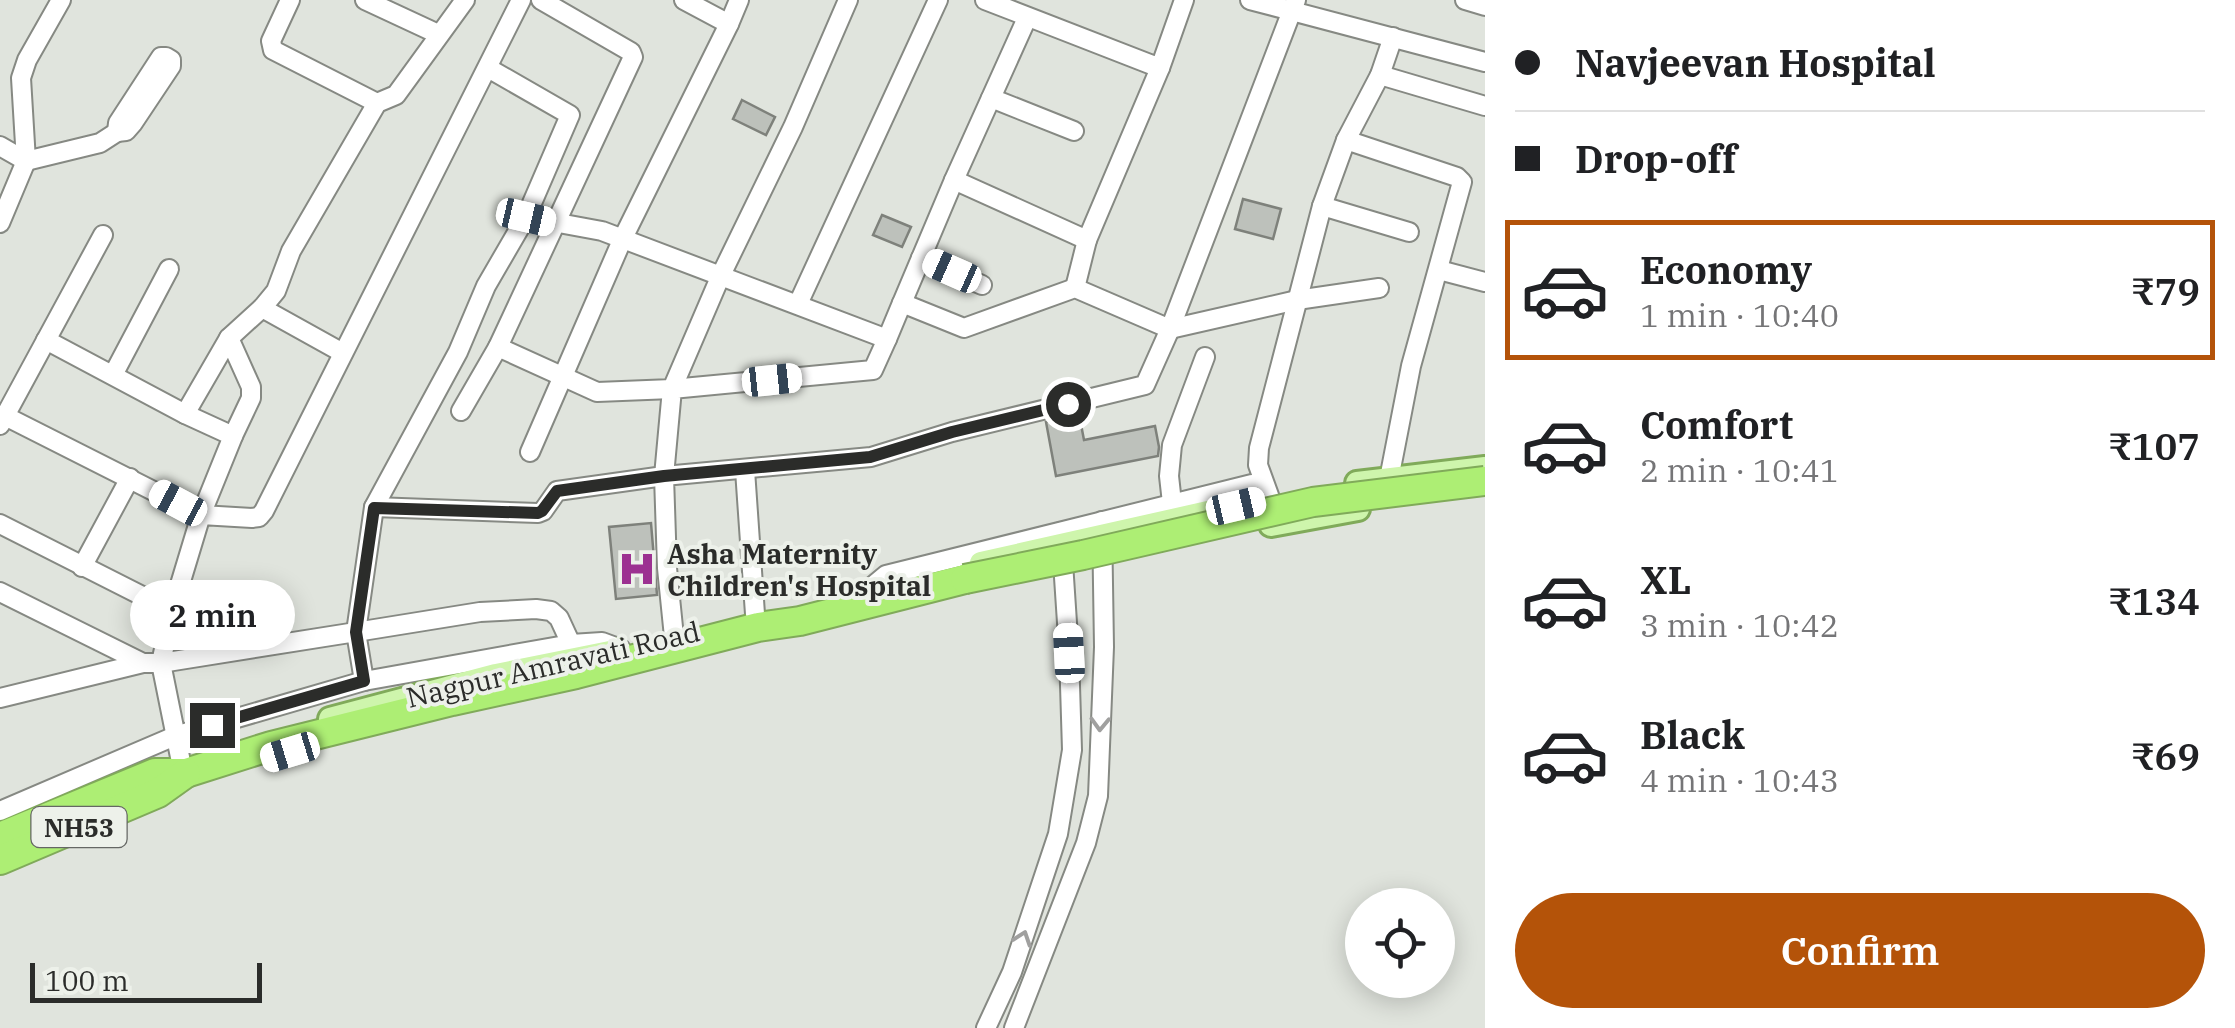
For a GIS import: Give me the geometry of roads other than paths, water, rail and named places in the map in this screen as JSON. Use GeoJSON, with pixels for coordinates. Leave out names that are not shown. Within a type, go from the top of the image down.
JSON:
{"type":"FeatureCollection","features":[{"type":"Feature","properties":{"kind":"highway"},"geometry":{"type":"LineString","coordinates":[[170,775],[452,701],[965,579],[1313,502],[1485,481]]}},
{"type":"Feature","properties":{"kind":"highway","name":"Nagpur Amravati Road"},"geometry":{"type":"LineString","coordinates":[[0,837],[170,775]]}},
{"type":"Feature","properties":{"kind":"highway","name":"Nagpur Amravati Road"},"geometry":{"type":"LineString","coordinates":[[0,860],[170,775]]}},
{"type":"Feature","properties":{"kind":"main road","name":"Nagpur Amravati Road"},"geometry":{"type":"LineString","coordinates":[[170,775],[384,704],[674,637],[756,614],[797,608],[1062,537],[1390,479],[1485,468]]}},
{"type":"Feature","properties":{"kind":"main road","name":"Nagpur Amravati Road"},"geometry":{"type":"LineString","coordinates":[[170,775],[290,752],[1065,568],[1312,517],[1485,489]]}},
{"type":"Feature","properties":{"kind":"street"},"geometry":{"type":"LineString","coordinates":[[0,223],[6,195],[26,161],[22,78],[27,60],[61,0]]}},
{"type":"Feature","properties":{"kind":"street"},"geometry":{"type":"LineString","coordinates":[[290,0],[271,42],[273,50],[377,103]]}},
{"type":"Feature","properties":{"kind":"street"},"geometry":{"type":"LineString","coordinates":[[365,0],[438,34]]}},
{"type":"Feature","properties":{"kind":"street"},"geometry":{"type":"LineString","coordinates":[[184,414],[229,338],[276,291],[291,251],[377,103],[396,95],[465,0]]}},
{"type":"Feature","properties":{"kind":"street"},"geometry":{"type":"LineString","coordinates":[[103,236],[2,420],[130,478],[201,516],[259,517],[521,0]]}},
{"type":"Feature","properties":{"kind":"street"},"geometry":{"type":"LineString","coordinates":[[461,411],[498,348],[633,57],[632,52],[541,0]]}},
{"type":"Feature","properties":{"kind":"street"},"geometry":{"type":"LineString","coordinates":[[684,0],[729,24]]}},
{"type":"Feature","properties":{"kind":"street"},"geometry":{"type":"LineString","coordinates":[[530,452],[624,238],[739,0]]}},
{"type":"Feature","properties":{"kind":"street"},"geometry":{"type":"LineString","coordinates":[[674,637],[664,476],[672,389],[848,0]]}},
{"type":"Feature","properties":{"kind":"street"},"geometry":{"type":"LineString","coordinates":[[798,304],[938,0]]}},
{"type":"Feature","properties":{"kind":"street"},"geometry":{"type":"LineString","coordinates":[[985,0],[1160,68]]}},
{"type":"Feature","properties":{"kind":"street"},"geometry":{"type":"LineString","coordinates":[[1075,288],[1087,240],[1160,68],[1184,0]]}},
{"type":"Feature","properties":{"kind":"street"},"geometry":{"type":"LineString","coordinates":[[1250,0],[1294,6],[1485,62]]}},
{"type":"Feature","properties":{"kind":"street"},"geometry":{"type":"LineString","coordinates":[[1465,0],[1485,6]]}},
{"type":"Feature","properties":{"kind":"street"},"geometry":{"type":"LineString","coordinates":[[374,508],[538,513],[557,491],[664,476],[870,457],[952,432],[1146,385],[1294,6]]}},
{"type":"Feature","properties":{"kind":"street"},"geometry":{"type":"LineString","coordinates":[[498,348],[597,392],[873,370],[1027,18]]}},
{"type":"Feature","properties":{"kind":"street"},"geometry":{"type":"LineString","coordinates":[[1268,499],[1258,464],[1259,448],[1296,300],[1322,206],[1346,140],[1380,75],[1393,38]]}},
{"type":"Feature","properties":{"kind":"street"},"geometry":{"type":"LineString","coordinates":[[364,681],[356,632],[374,508],[458,352],[486,286],[526,217],[570,116],[488,68]]}},
{"type":"Feature","properties":{"kind":"street"},"geometry":{"type":"LineString","coordinates":[[1380,75],[1485,106]]}},
{"type":"Feature","properties":{"kind":"street"},"geometry":{"type":"LineString","coordinates":[[991,98],[1074,131]]}},
{"type":"Feature","properties":{"kind":"street"},"geometry":{"type":"LineString","coordinates":[[0,146],[26,161],[100,143],[117,132]]}},
{"type":"Feature","properties":{"kind":"street"},"geometry":{"type":"LineString","coordinates":[[1346,140],[1457,176],[1462,182],[1411,366],[1390,479]]}},
{"type":"Feature","properties":{"kind":"street"},"geometry":{"type":"LineString","coordinates":[[954,180],[1087,240]]}},
{"type":"Feature","properties":{"kind":"street"},"geometry":{"type":"LineString","coordinates":[[1322,206],[1409,232]]}},
{"type":"Feature","properties":{"kind":"street"},"geometry":{"type":"LineString","coordinates":[[526,217],[602,230],[887,339]]}},
{"type":"Feature","properties":{"kind":"street"},"geometry":{"type":"LineString","coordinates":[[921,258],[982,285]]}},
{"type":"Feature","properties":{"kind":"street"},"geometry":{"type":"LineString","coordinates":[[113,376],[169,269]]}},
{"type":"Feature","properties":{"kind":"street"},"geometry":{"type":"LineString","coordinates":[[1438,270],[1485,282]]}},
{"type":"Feature","properties":{"kind":"street"},"geometry":{"type":"LineString","coordinates":[[902,304],[964,328],[1075,288],[1170,329],[1296,300],[1380,288]]}},
{"type":"Feature","properties":{"kind":"street"},"geometry":{"type":"LineString","coordinates":[[262,308],[343,353]]}},
{"type":"Feature","properties":{"kind":"street"},"geometry":{"type":"LineString","coordinates":[[170,775],[175,736],[152,662],[201,516],[251,393],[229,338]]}},
{"type":"Feature","properties":{"kind":"street"},"geometry":{"type":"LineString","coordinates":[[46,340],[233,436]]}},
{"type":"Feature","properties":{"kind":"street"},"geometry":{"type":"LineString","coordinates":[[1172,504],[1172,444],[1205,357]]}},
{"type":"Feature","properties":{"kind":"street"},"geometry":{"type":"LineString","coordinates":[[0,383],[18,392]]}},
{"type":"Feature","properties":{"kind":"street"},"geometry":{"type":"LineString","coordinates":[[745,470],[756,614]]}},
{"type":"Feature","properties":{"kind":"street"},"geometry":{"type":"LineString","coordinates":[[82,567],[130,478]]}},
{"type":"Feature","properties":{"kind":"street"},"geometry":{"type":"LineString","coordinates":[[1014,1028],[1086,843],[1098,796],[1104,647],[1102,529],[1172,504],[1252,484],[1258,484],[1268,499]]}},
{"type":"Feature","properties":{"kind":"street"},"geometry":{"type":"LineString","coordinates":[[0,524],[172,611]]}},
{"type":"Feature","properties":{"kind":"street"},"geometry":{"type":"LineString","coordinates":[[986,1028],[1012,972],[1058,834],[1072,750],[1062,537]]}},
{"type":"Feature","properties":{"kind":"street"},"geometry":{"type":"LineString","coordinates":[[0,592],[152,662]]}},
{"type":"Feature","properties":{"kind":"street"},"geometry":{"type":"LineString","coordinates":[[0,698],[152,662],[480,612],[536,608],[551,612],[559,618],[571,644]]}},
{"type":"Feature","properties":{"kind":"street"},"geometry":{"type":"LineString","coordinates":[[0,812],[175,736],[364,681],[571,644],[602,642],[621,649]]}},
{"type":"Feature","properties":{"kind":"street"},"geometry":{"type":"LineString","coordinates":[[1065,792],[1098,796]]}},
{"type":"Feature","properties":{"kind":"place","name":"Asha Maternity Children's Hospital"},"geometry":{"type":"Point","coordinates":[637,569]}}]}
